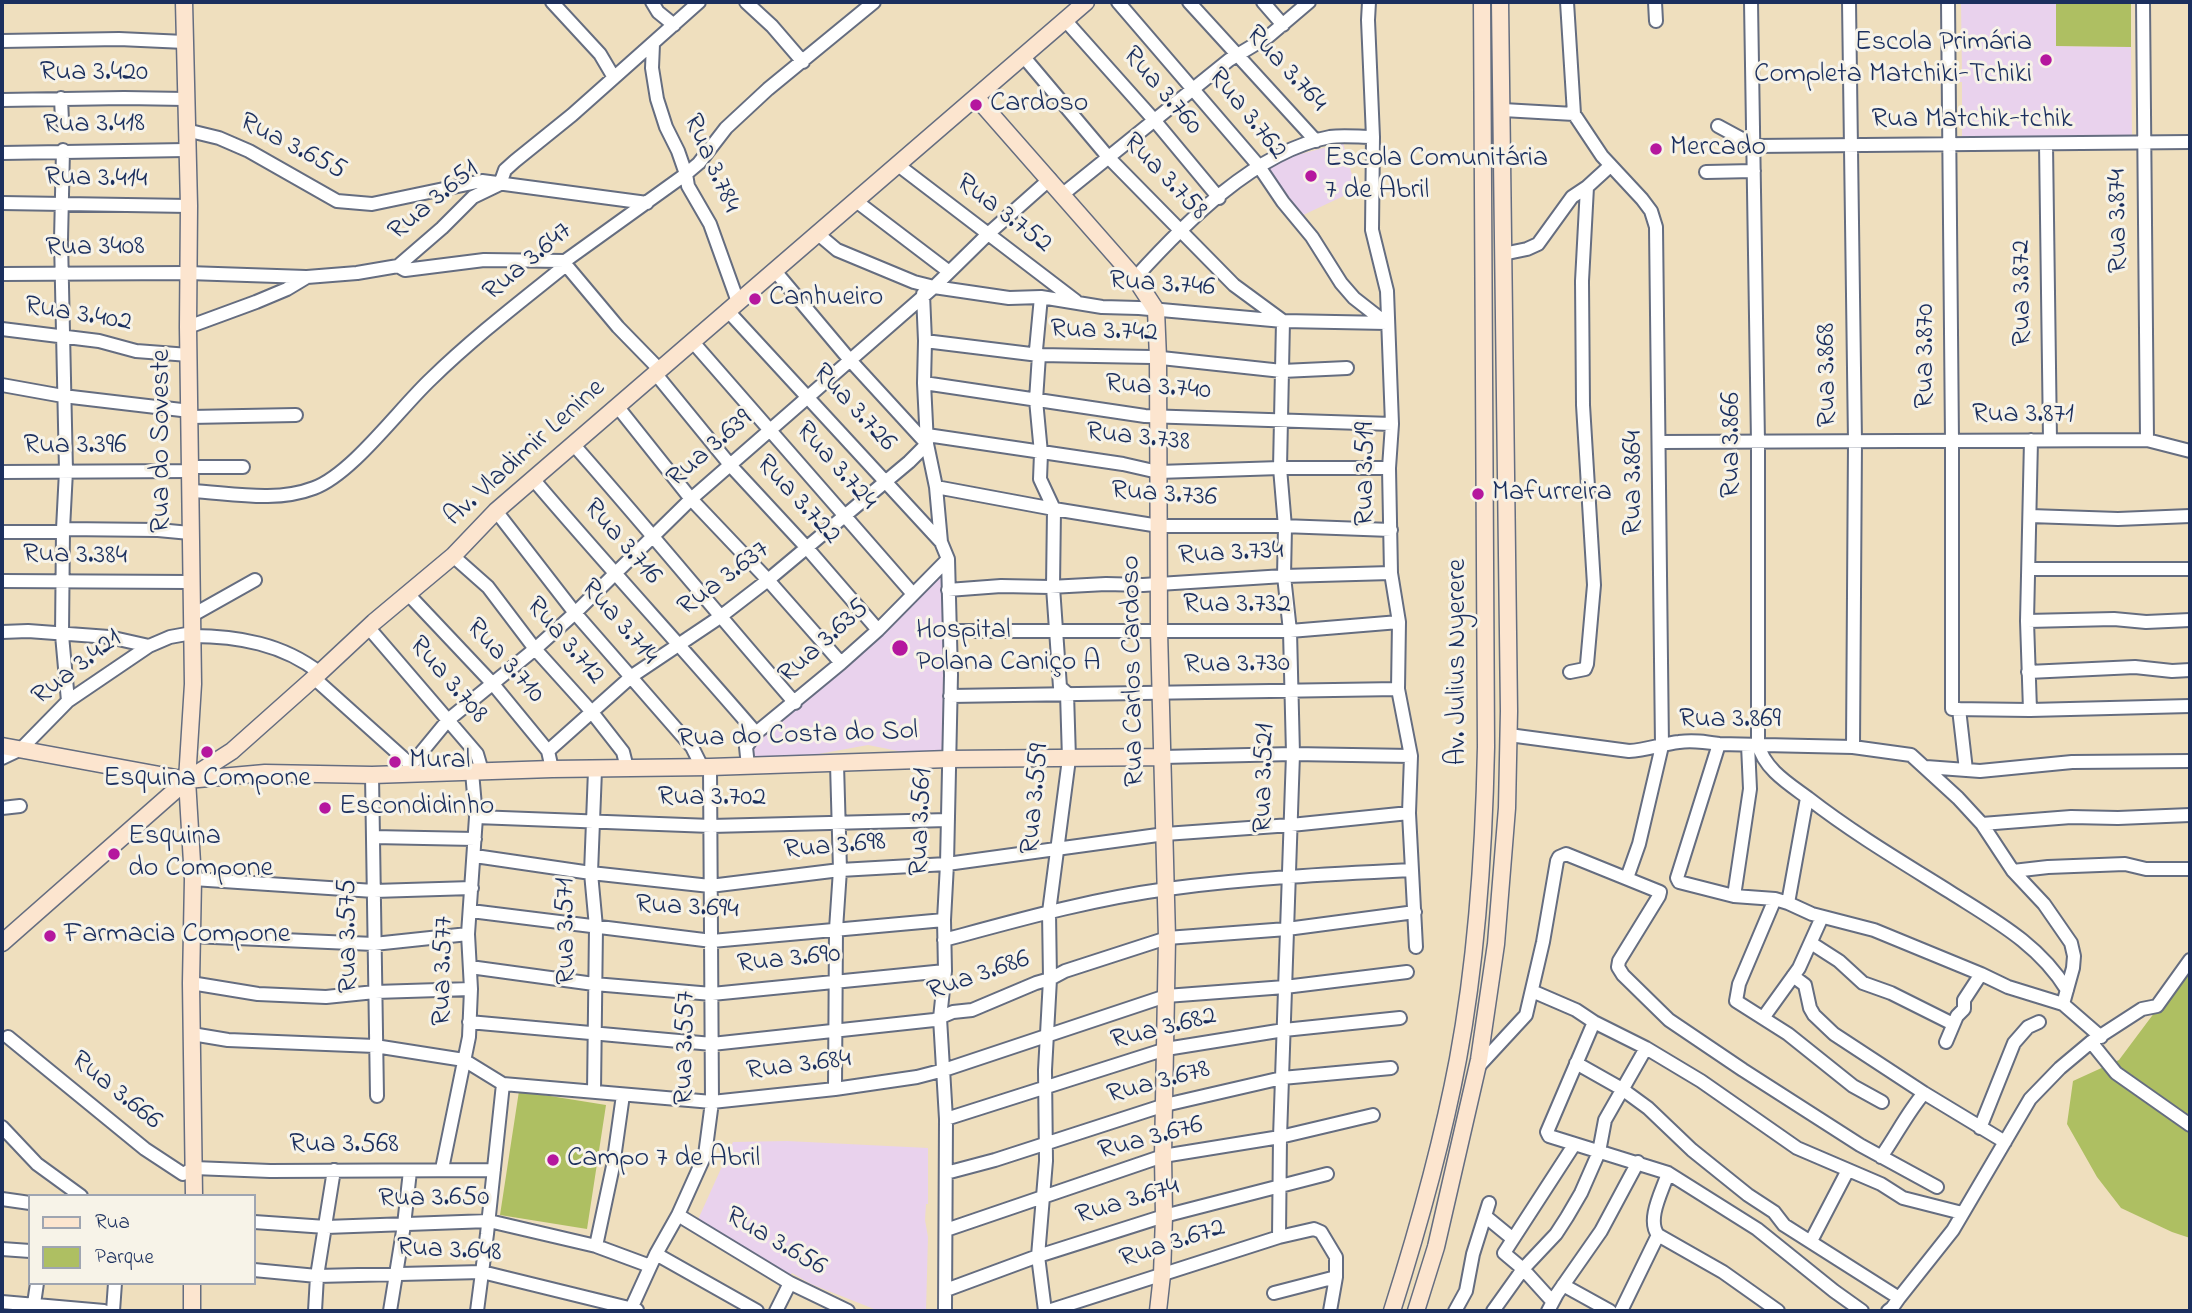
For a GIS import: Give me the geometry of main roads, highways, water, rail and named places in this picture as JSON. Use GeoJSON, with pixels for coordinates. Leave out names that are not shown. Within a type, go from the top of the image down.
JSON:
{"type":"FeatureCollection","features":[{"type":"Feature","properties":{"kind":"main road","name":"Rua do Soveste"},"geometry":{"type":"LineString","coordinates":[[184,2],[189,206],[190,582],[193,684],[187,780],[193,880],[191,983],[194,1194]]}},
{"type":"Feature","properties":{"kind":"main road","name":"Av. Vladimir Lenine"},"geometry":{"type":"LineString","coordinates":[[2,943],[187,780],[232,751],[368,627],[453,556],[496,511],[1086,2]]}},
{"type":"Feature","properties":{"kind":"main road","name":"Av. Julius Nyerere"},"geometry":{"type":"LineString","coordinates":[[1392,1311],[1414,1243],[1459,1057],[1474,941],[1485,805],[1482,2]]}},
{"type":"Feature","properties":{"kind":"main road","name":"Av. Julius Nyerere"},"geometry":{"type":"LineString","coordinates":[[1416,1311],[1436,1247],[1477,1068],[1496,944],[1507,808],[1509,735],[1500,2]]}},
{"type":"Feature","properties":{"kind":"main road","name":"Rua Carlos Cardoso"},"geometry":{"type":"LineString","coordinates":[[976,97],[1135,278],[1156,310],[1159,631],[1167,938],[1164,1216],[1158,1311]]}},
{"type":"Feature","properties":{"kind":"main road"},"geometry":{"type":"LineString","coordinates":[[1483,279],[1503,278]]}},
{"type":"Feature","properties":{"kind":"main road","name":"Rua do Costa do Sol"},"geometry":{"type":"LineString","coordinates":[[2,746],[187,780],[265,773],[372,775],[411,769],[595,770],[949,759],[1162,757]]}},
{"type":"Feature","properties":{"kind":"main road"},"geometry":{"type":"LineString","coordinates":[[192,1285],[192,1311]]}},
{"type":"Feature","properties":{"kind":"place","name":"Escola Primária Completa Matchiki-Tchiki"},"geometry":{"type":"Point","coordinates":[2046,60]}},
{"type":"Feature","properties":{"kind":"place","name":"Cardoso"},"geometry":{"type":"Point","coordinates":[976,105]}},
{"type":"Feature","properties":{"kind":"place","name":"Mercado"},"geometry":{"type":"Point","coordinates":[1656,149]}},
{"type":"Feature","properties":{"kind":"place","name":"Escola Comunitária 7 de Abril"},"geometry":{"type":"Point","coordinates":[1311,176]}},
{"type":"Feature","properties":{"kind":"place","name":"Canhueiro"},"geometry":{"type":"Point","coordinates":[755,299]}},
{"type":"Feature","properties":{"kind":"place","name":"Mafurreira"},"geometry":{"type":"Point","coordinates":[1478,494]}},
{"type":"Feature","properties":{"kind":"place","name":"Hospital Polana Caniço A"},"geometry":{"type":"Point","coordinates":[900,648]}},
{"type":"Feature","properties":{"kind":"place","name":"Esquina Compone"},"geometry":{"type":"Point","coordinates":[207,752]}},
{"type":"Feature","properties":{"kind":"place","name":"Mural"},"geometry":{"type":"Point","coordinates":[395,762]}},
{"type":"Feature","properties":{"kind":"place","name":"Escondidinho"},"geometry":{"type":"Point","coordinates":[325,808]}},
{"type":"Feature","properties":{"kind":"place","name":"Esquina do Compone"},"geometry":{"type":"Point","coordinates":[114,854]}},
{"type":"Feature","properties":{"kind":"place","name":"Farmacia Compone"},"geometry":{"type":"Point","coordinates":[50,936]}},
{"type":"Feature","properties":{"kind":"place","name":"Campo 7 de Abril"},"geometry":{"type":"Point","coordinates":[553,1160]}}]}
